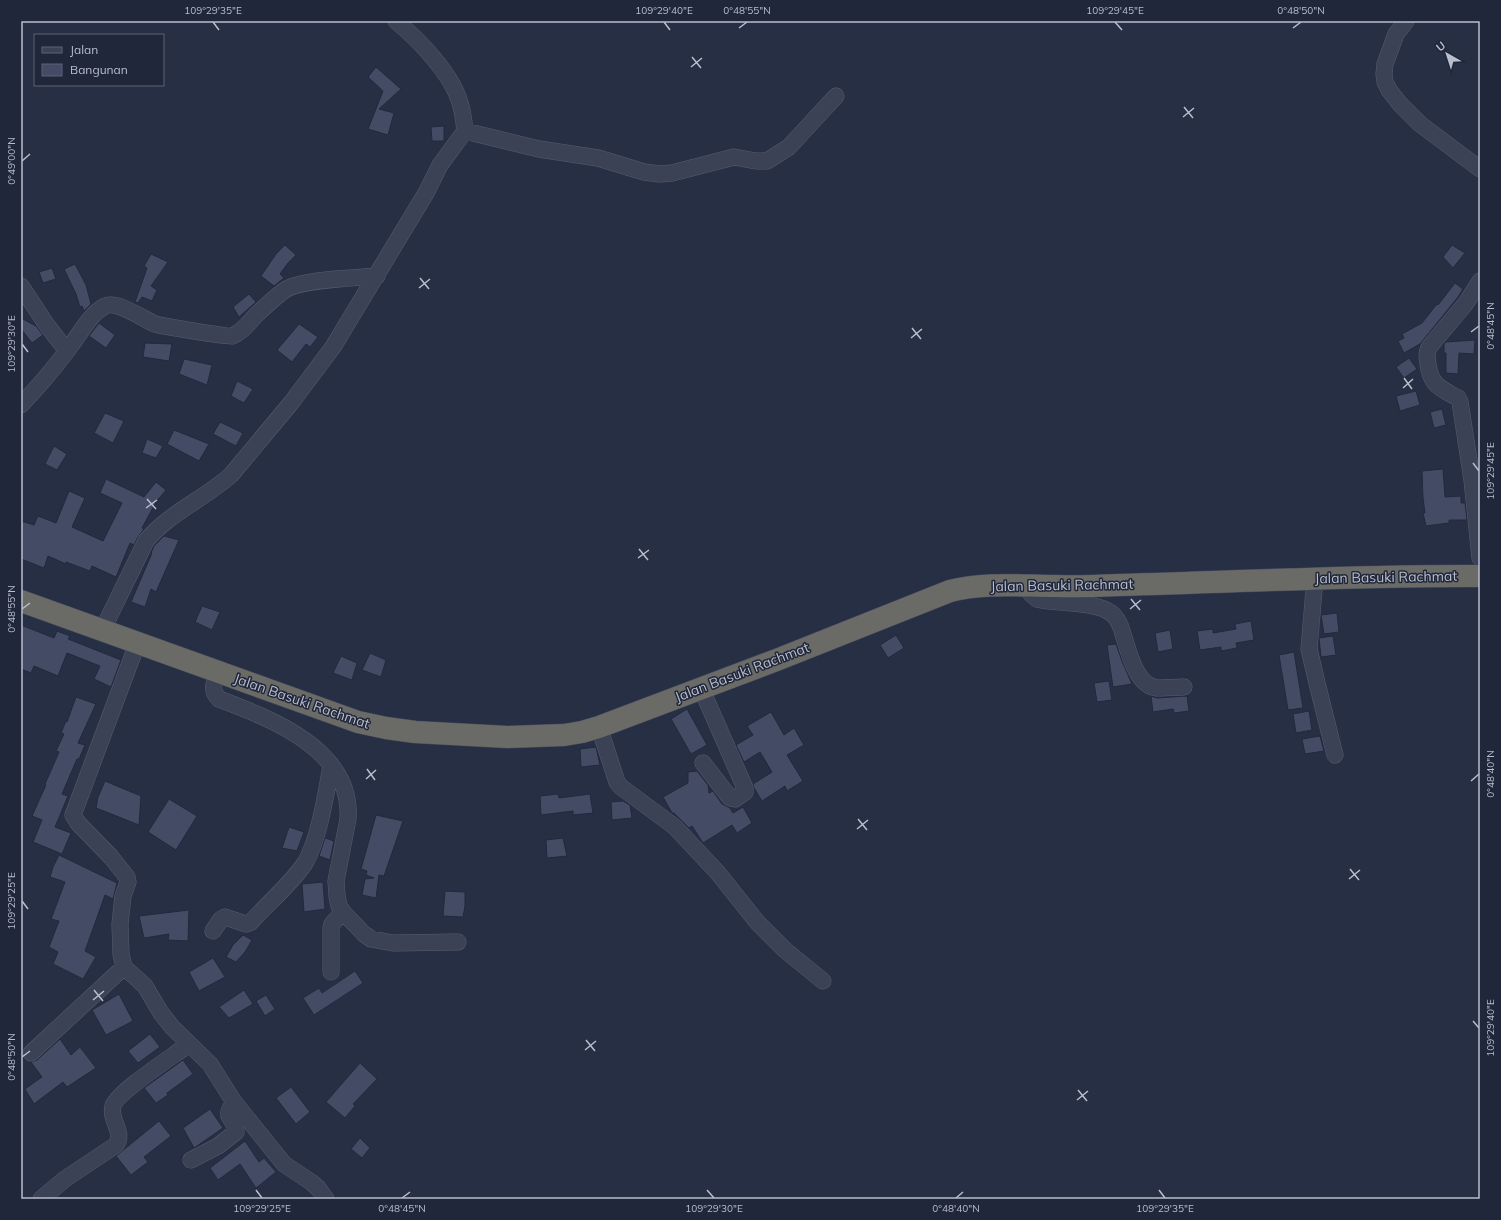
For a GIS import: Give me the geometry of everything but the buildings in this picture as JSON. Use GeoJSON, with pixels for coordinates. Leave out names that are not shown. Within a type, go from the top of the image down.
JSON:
{"type":"FeatureCollection","features":[{"type":"Feature","properties":{"kind":"highway","name":"Jalan Basuki Rachmat"},"geometry":{"type":"LineString","coordinates":[[21,602],[358,722],[386,728],[436,734],[522,737],[564,735],[599,727],[779,659],[950,590],[976,586],[1058,586],[1315,578],[1480,576]]}},
{"type":"Feature","properties":{"kind":"street"},"geometry":{"type":"LineString","coordinates":[[102,631],[146,541],[169,519],[220,485],[239,466],[291,403],[333,347],[426,193],[440,165],[465,131],[460,103],[452,84],[421,44],[396,21]]}},
{"type":"Feature","properties":{"kind":"street"},"geometry":{"type":"LineString","coordinates":[[1406,21],[1396,34],[1385,64],[1385,82],[1389,90],[1400,104],[1420,124],[1480,169]]}},
{"type":"Feature","properties":{"kind":"street"},"geometry":{"type":"LineString","coordinates":[[465,131],[539,149],[598,158],[644,172],[658,174],[672,173],[734,157],[756,161],[767,161],[789,147],[836,96]]}},
{"type":"Feature","properties":{"kind":"street"},"geometry":{"type":"LineString","coordinates":[[21,405],[67,351],[90,320],[100,310],[109,305],[113,304],[121,307],[155,324],[231,336],[241,330],[288,288],[300,284],[322,281],[377,276]]}},
{"type":"Feature","properties":{"kind":"street"},"geometry":{"type":"LineString","coordinates":[[1480,281],[1466,302],[1430,346],[1427,354],[1429,374],[1433,382],[1458,398],[1460,402],[1472,480],[1480,558]]}},
{"type":"Feature","properties":{"kind":"street"},"geometry":{"type":"LineString","coordinates":[[21,286],[46,324],[67,351]]}},
{"type":"Feature","properties":{"kind":"street"},"geometry":{"type":"LineString","coordinates":[[1315,578],[1310,649],[1316,683],[1335,754]]}},
{"type":"Feature","properties":{"kind":"street"},"geometry":{"type":"LineString","coordinates":[[1027,586],[1031,594],[1037,599],[1085,605],[1112,613],[1119,622],[1136,672],[1142,680],[1155,688],[1184,687]]}},
{"type":"Feature","properties":{"kind":"street"},"geometry":{"type":"LineString","coordinates":[[137,644],[108,718],[86,782],[73,812],[74,818],[78,823],[111,857],[127,877],[128,882],[123,896],[120,924],[121,954],[124,967],[145,986],[161,1013],[189,1044],[210,1064],[234,1102],[284,1164],[311,1182],[318,1188],[326,1199]]}},
{"type":"Feature","properties":{"kind":"street"},"geometry":{"type":"LineString","coordinates":[[218,672],[213,688],[215,695],[219,699],[264,716],[316,749],[331,766],[343,786],[348,809],[345,839],[339,860],[336,882],[339,906],[344,912],[364,934],[372,939],[393,943],[458,942]]}},
{"type":"Feature","properties":{"kind":"street"},"geometry":{"type":"LineString","coordinates":[[701,688],[721,730],[745,788],[745,792],[735,799],[730,798],[703,763]]}},
{"type":"Feature","properties":{"kind":"street"},"geometry":{"type":"LineString","coordinates":[[599,727],[620,787],[675,827],[718,873],[757,922],[785,950],[823,981]]}},
{"type":"Feature","properties":{"kind":"street"},"geometry":{"type":"LineString","coordinates":[[212,931],[221,919],[225,917],[246,924],[251,922],[296,876],[305,862],[313,844],[331,766]]}},
{"type":"Feature","properties":{"kind":"street"},"geometry":{"type":"LineString","coordinates":[[331,972],[331,928],[332,924],[344,912]]}},
{"type":"Feature","properties":{"kind":"street"},"geometry":{"type":"LineString","coordinates":[[32,1053],[124,967]]}},
{"type":"Feature","properties":{"kind":"street"},"geometry":{"type":"LineString","coordinates":[[41,1199],[65,1179],[116,1145],[119,1137],[112,1110],[115,1102],[130,1088],[189,1044]]}},
{"type":"Feature","properties":{"kind":"street"},"geometry":{"type":"LineString","coordinates":[[191,1160],[218,1146],[236,1132],[236,1127],[228,1112],[234,1102]]}}]}
